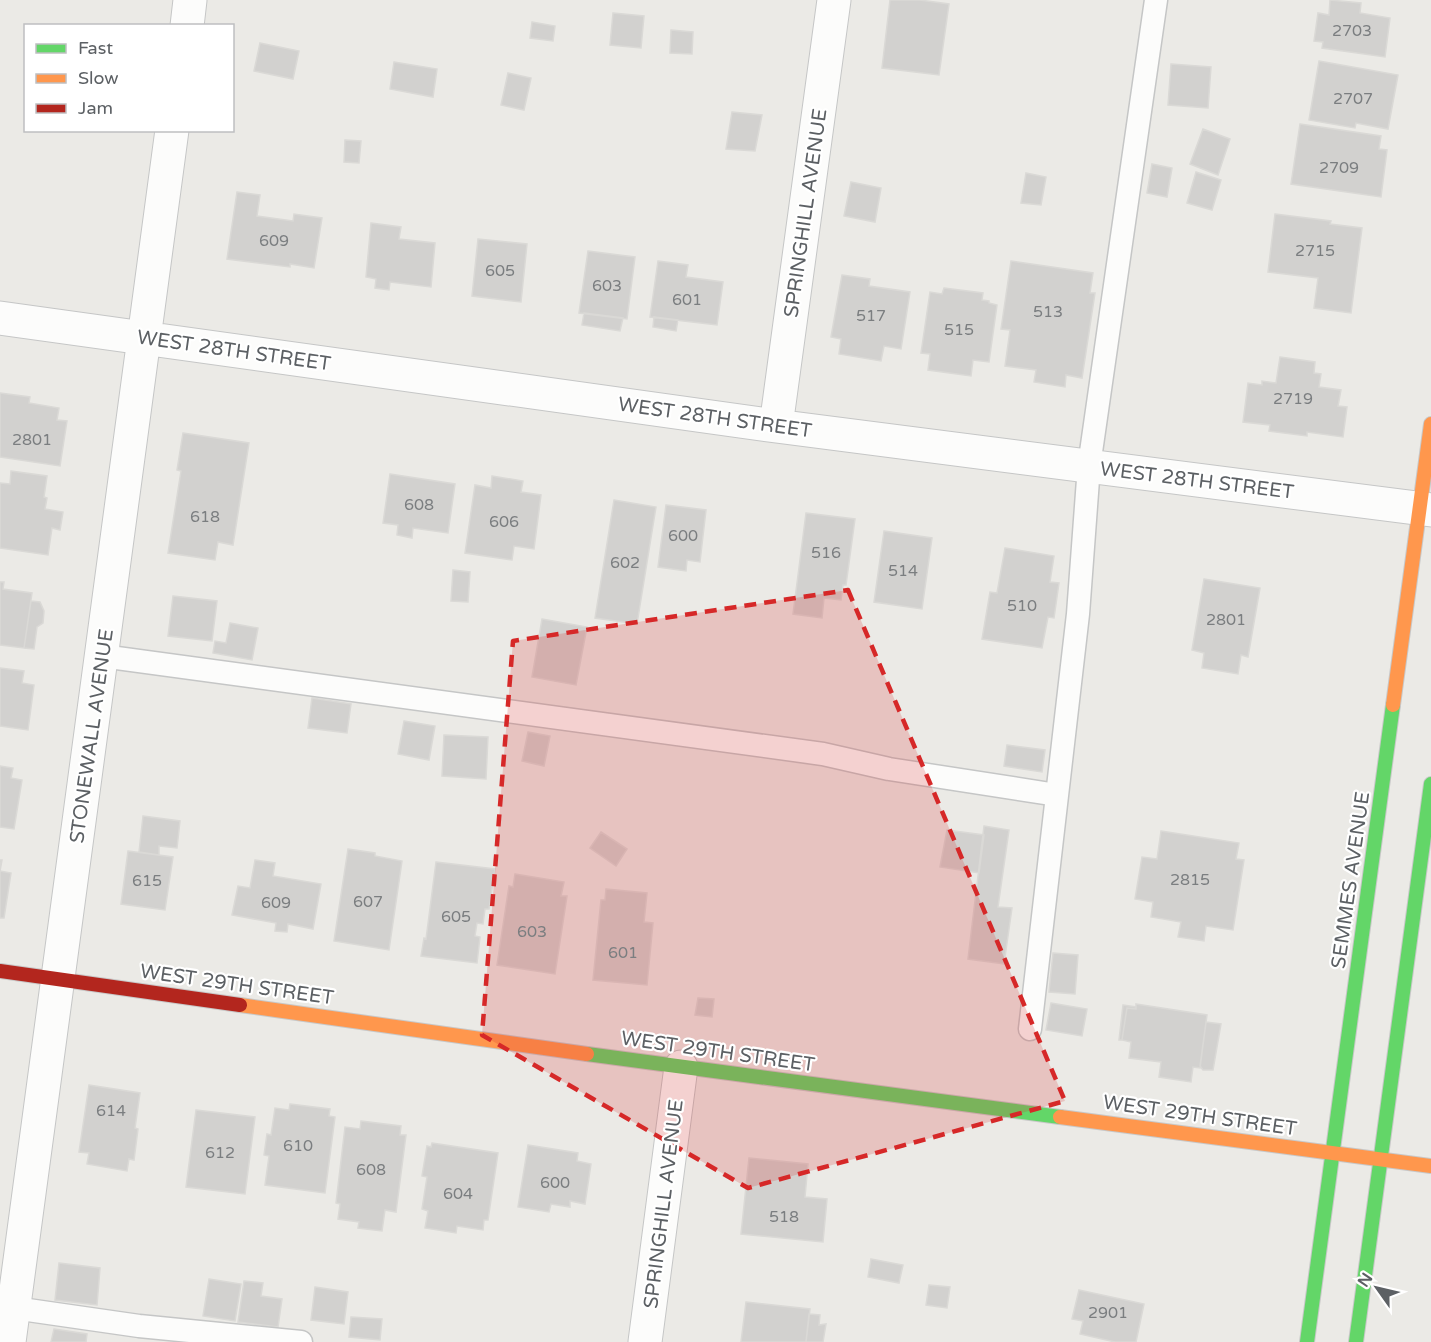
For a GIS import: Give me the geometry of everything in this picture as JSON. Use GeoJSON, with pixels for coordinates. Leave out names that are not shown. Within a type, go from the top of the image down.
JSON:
{"type":"FeatureCollection","features":[{"type":"Feature","properties":{"kind":"main road","name":"SEMMES AVENUE"},"geometry":{"type":"LineString","coordinates":[[1307,1342],[1332,1152],[1425,509],[1431,423]]}},
{"type":"Feature","properties":{"kind":"main road"},"geometry":{"type":"LineString","coordinates":[[1356,1342],[1431,784]]}},
{"type":"Feature","properties":{"kind":"main road","name":"WEST 29TH STREET"},"geometry":{"type":"LineString","coordinates":[[0,971],[681,1067],[1431,1166]]}},
{"type":"Feature","properties":{"kind":"street"},"geometry":{"type":"LineString","coordinates":[[187,24],[190,0]]}},
{"type":"Feature","properties":{"kind":"street","name":"SPRINGHILL AVENUE"},"geometry":{"type":"LineString","coordinates":[[776,426],[834,0]]}},
{"type":"Feature","properties":{"kind":"street","name":"STONEWALL AVENUE"},"geometry":{"type":"LineString","coordinates":[[9,1342],[172,132]]}},
{"type":"Feature","properties":{"kind":"street","name":"WEST 28TH STREET"},"geometry":{"type":"LineString","coordinates":[[0,318],[776,426],[1425,509]]}},
{"type":"Feature","properties":{"kind":"street","name":"SPRINGHILL AVENUE"},"geometry":{"type":"LineString","coordinates":[[645,1342],[681,1067]]}},
{"type":"Feature","properties":{"kind":"lane"},"geometry":{"type":"LineString","coordinates":[[1030,1029],[1078,614],[1089,466],[1156,0]]}},
{"type":"Feature","properties":{"kind":"lane"},"geometry":{"type":"LineString","coordinates":[[102,656],[823,754],[889,769],[1057,795]]}},
{"type":"Feature","properties":{"kind":"lane"},"geometry":{"type":"LineString","coordinates":[[14,1308],[139,1326],[301,1342]]}},
{"type":"Feature","properties":{"kind":"highlighted area"},"geometry":{"type":"Polygon","coordinates":[[[848,590],[1065,1101],[748,1188],[482,1035],[513,641],[848,590]]]}},
{"type":"Feature","properties":{"kind":"building"},"geometry":{"type":"Polygon","coordinates":[[[890,0],[920,0],[949,4],[939,75],[882,68],[890,0]]]}},
{"type":"Feature","properties":{"kind":"building"},"geometry":{"type":"Polygon","coordinates":[[[1330,0],[1361,3],[1360,13],[1390,18],[1385,57],[1322,48],[1323,42],[1314,41],[1318,13],[1329,15],[1330,0]]]}},
{"type":"Feature","properties":{"kind":"building"},"geometry":{"type":"Polygon","coordinates":[[[613,13],[644,16],[641,48],[610,45],[613,13]]]}},
{"type":"Feature","properties":{"kind":"building"},"geometry":{"type":"Polygon","coordinates":[[[532,22],[555,26],[553,41],[530,38],[532,22]]]}},
{"type":"Feature","properties":{"kind":"building"},"geometry":{"type":"Polygon","coordinates":[[[671,30],[693,32],[692,54],[670,53],[671,30]]]}},
{"type":"Feature","properties":{"kind":"building"},"geometry":{"type":"Polygon","coordinates":[[[260,43],[299,51],[293,79],[254,71],[260,43]]]}},
{"type":"Feature","properties":{"kind":"building"},"geometry":{"type":"Polygon","coordinates":[[[1319,61],[1398,75],[1388,129],[1356,123],[1355,128],[1309,120],[1319,61]]]}},
{"type":"Feature","properties":{"kind":"building"},"geometry":{"type":"Polygon","coordinates":[[[394,62],[437,69],[433,97],[390,89],[394,62]]]}},
{"type":"Feature","properties":{"kind":"building"},"geometry":{"type":"Polygon","coordinates":[[[1171,64],[1211,67],[1208,108],[1168,105],[1171,64]]]}},
{"type":"Feature","properties":{"kind":"building"},"geometry":{"type":"Polygon","coordinates":[[[508,73],[531,78],[524,110],[501,105],[508,73]]]}},
{"type":"Feature","properties":{"kind":"building"},"geometry":{"type":"Polygon","coordinates":[[[732,112],[762,115],[755,151],[726,149],[732,112]]]}},
{"type":"Feature","properties":{"kind":"building"},"geometry":{"type":"Polygon","coordinates":[[[1300,124],[1381,136],[1379,149],[1387,150],[1381,197],[1291,184],[1300,124]]]}},
{"type":"Feature","properties":{"kind":"building"},"geometry":{"type":"Polygon","coordinates":[[[1203,129],[1230,139],[1218,175],[1190,164],[1203,129]]]}},
{"type":"Feature","properties":{"kind":"building"},"geometry":{"type":"Polygon","coordinates":[[[345,140],[361,141],[359,163],[344,162],[345,140]]]}},
{"type":"Feature","properties":{"kind":"building"},"geometry":{"type":"Polygon","coordinates":[[[1152,164],[1172,168],[1167,197],[1147,193],[1152,164]]]}},
{"type":"Feature","properties":{"kind":"building"},"geometry":{"type":"Polygon","coordinates":[[[1196,172],[1221,180],[1212,210],[1187,203],[1196,172]]]}},
{"type":"Feature","properties":{"kind":"building"},"geometry":{"type":"Polygon","coordinates":[[[1026,173],[1046,177],[1041,205],[1021,203],[1026,173]]]}},
{"type":"Feature","properties":{"kind":"building"},"geometry":{"type":"Polygon","coordinates":[[[851,182],[881,188],[875,222],[844,216],[851,182]]]}},
{"type":"Feature","properties":{"kind":"building"},"geometry":{"type":"Polygon","coordinates":[[[237,192],[260,195],[257,216],[293,221],[294,214],[322,218],[314,268],[227,259],[237,192]]]}},
{"type":"Feature","properties":{"kind":"building"},"geometry":{"type":"Polygon","coordinates":[[[1275,214],[1331,221],[1330,224],[1362,228],[1351,313],[1314,308],[1318,278],[1268,272],[1275,214]]]}},
{"type":"Feature","properties":{"kind":"building"},"geometry":{"type":"Polygon","coordinates":[[[371,223],[401,227],[399,239],[435,243],[431,287],[390,282],[389,290],[375,288],[376,279],[366,277],[371,223]]]}},
{"type":"Feature","properties":{"kind":"building"},"geometry":{"type":"Polygon","coordinates":[[[478,239],[527,244],[521,302],[472,296],[478,239]]]}},
{"type":"Feature","properties":{"kind":"building"},"geometry":{"type":"Polygon","coordinates":[[[588,251],[635,257],[627,319],[579,313],[588,251]]]}},
{"type":"Feature","properties":{"kind":"building"},"geometry":{"type":"Polygon","coordinates":[[[658,261],[688,265],[686,277],[723,282],[717,325],[650,317],[658,261]]]}},
{"type":"Feature","properties":{"kind":"building"},"geometry":{"type":"Polygon","coordinates":[[[1011,261],[1093,273],[1090,293],[1095,293],[1082,378],[1066,375],[1065,387],[1034,382],[1036,370],[1005,366],[1010,330],[1001,329],[1011,261]]]}},
{"type":"Feature","properties":{"kind":"building"},"geometry":{"type":"Polygon","coordinates":[[[842,275],[870,279],[869,286],[910,292],[901,349],[884,346],[881,361],[839,354],[841,339],[831,337],[842,275]]]}},
{"type":"Feature","properties":{"kind":"building"},"geometry":{"type":"Polygon","coordinates":[[[944,288],[983,293],[982,300],[997,305],[989,362],[973,360],[971,376],[928,370],[930,354],[921,353],[930,292],[942,294],[944,288]]]}},
{"type":"Feature","properties":{"kind":"building"},"geometry":{"type":"Polygon","coordinates":[[[584,313],[623,318],[620,331],[582,325],[584,313]]]}},
{"type":"Feature","properties":{"kind":"building"},"geometry":{"type":"Polygon","coordinates":[[[654,317],[678,320],[676,331],[653,327],[654,317]]]}},
{"type":"Feature","properties":{"kind":"building"},"geometry":{"type":"Polygon","coordinates":[[[1280,357],[1315,362],[1314,373],[1321,374],[1319,387],[1341,390],[1338,406],[1347,407],[1343,437],[1307,432],[1307,436],[1269,431],[1270,425],[1243,422],[1248,383],[1262,385],[1262,381],[1276,383],[1280,357]]]}},
{"type":"Feature","properties":{"kind":"building"},"geometry":{"type":"Polygon","coordinates":[[[0,393],[30,397],[29,403],[59,408],[57,420],[67,421],[60,466],[0,457],[0,393]]]}},
{"type":"Feature","properties":{"kind":"building"},"geometry":{"type":"Polygon","coordinates":[[[183,433],[249,443],[233,545],[218,542],[215,560],[168,553],[181,471],[177,470],[183,433]]]}},
{"type":"Feature","properties":{"kind":"building"},"geometry":{"type":"Polygon","coordinates":[[[11,471],[47,476],[45,509],[63,512],[60,530],[52,528],[48,555],[0,548],[0,483],[10,484],[11,471]]]}},
{"type":"Feature","properties":{"kind":"building"},"geometry":{"type":"Polygon","coordinates":[[[390,474],[455,484],[448,533],[413,528],[412,538],[397,535],[398,525],[383,523],[390,474]]]}},
{"type":"Feature","properties":{"kind":"building"},"geometry":{"type":"Polygon","coordinates":[[[492,476],[523,481],[521,492],[541,495],[534,549],[514,546],[512,560],[465,553],[475,485],[491,488],[492,476]]]}},
{"type":"Feature","properties":{"kind":"building"},"geometry":{"type":"Polygon","coordinates":[[[614,500],[656,507],[637,624],[595,618],[614,500]]]}},
{"type":"Feature","properties":{"kind":"building"},"geometry":{"type":"Polygon","coordinates":[[[666,505],[706,510],[700,562],[687,560],[686,571],[658,567],[666,505]]]}},
{"type":"Feature","properties":{"kind":"building"},"geometry":{"type":"Polygon","coordinates":[[[806,513],[855,519],[846,585],[843,585],[841,600],[824,598],[822,618],[793,614],[806,513]]]}},
{"type":"Feature","properties":{"kind":"building"},"geometry":{"type":"Polygon","coordinates":[[[884,531],[932,538],[922,609],[874,602],[884,531]]]}},
{"type":"Feature","properties":{"kind":"building"},"geometry":{"type":"Polygon","coordinates":[[[1005,548],[1054,556],[1050,582],[1059,583],[1054,618],[1048,617],[1042,648],[982,639],[990,592],[997,593],[1005,548]]]}},
{"type":"Feature","properties":{"kind":"building"},"geometry":{"type":"Polygon","coordinates":[[[453,570],[470,572],[468,602],[451,601],[453,570]]]}},
{"type":"Feature","properties":{"kind":"building"},"geometry":{"type":"Polygon","coordinates":[[[1204,579],[1260,588],[1248,657],[1241,655],[1238,674],[1202,668],[1204,653],[1192,650],[1204,579]]]}},
{"type":"Feature","properties":{"kind":"building"},"geometry":{"type":"Polygon","coordinates":[[[0,582],[4,582],[3,589],[32,593],[24,648],[0,645],[0,582]]]}},
{"type":"Feature","properties":{"kind":"building"},"geometry":{"type":"Polygon","coordinates":[[[173,596],[217,601],[212,641],[168,636],[173,596]]]}},
{"type":"Feature","properties":{"kind":"building"},"geometry":{"type":"Polygon","coordinates":[[[31,601],[40,602],[44,611],[43,623],[37,627],[34,649],[24,648],[31,601]]]}},
{"type":"Feature","properties":{"kind":"building"},"geometry":{"type":"Polygon","coordinates":[[[542,619],[587,627],[576,685],[532,677],[542,619]]]}},
{"type":"Feature","properties":{"kind":"building"},"geometry":{"type":"Polygon","coordinates":[[[230,623],[258,628],[252,660],[213,653],[215,641],[226,643],[230,623]]]}},
{"type":"Feature","properties":{"kind":"building"},"geometry":{"type":"Polygon","coordinates":[[[0,668],[24,671],[22,683],[34,685],[28,730],[0,726],[0,668]]]}},
{"type":"Feature","properties":{"kind":"building"},"geometry":{"type":"Polygon","coordinates":[[[312,698],[351,704],[347,733],[308,728],[312,698]]]}},
{"type":"Feature","properties":{"kind":"building"},"geometry":{"type":"Polygon","coordinates":[[[404,721],[435,726],[429,760],[398,754],[404,721]]]}},
{"type":"Feature","properties":{"kind":"building"},"geometry":{"type":"Polygon","coordinates":[[[528,732],[550,736],[544,766],[522,761],[528,732]]]}},
{"type":"Feature","properties":{"kind":"building"},"geometry":{"type":"Polygon","coordinates":[[[444,735],[488,737],[486,779],[442,776],[444,735]]]}},
{"type":"Feature","properties":{"kind":"building"},"geometry":{"type":"Polygon","coordinates":[[[1007,745],[1045,750],[1042,772],[1004,766],[1007,745]]]}},
{"type":"Feature","properties":{"kind":"building"},"geometry":{"type":"Polygon","coordinates":[[[0,766],[13,768],[11,778],[22,780],[14,829],[0,827],[0,766]]]}},
{"type":"Feature","properties":{"kind":"building"},"geometry":{"type":"Polygon","coordinates":[[[143,816],[180,821],[177,848],[159,846],[159,855],[139,852],[143,816]]]}},
{"type":"Feature","properties":{"kind":"building"},"geometry":{"type":"Polygon","coordinates":[[[984,826],[1009,830],[998,907],[1012,908],[1004,964],[968,959],[984,826]]]}},
{"type":"Feature","properties":{"kind":"building"},"geometry":{"type":"Polygon","coordinates":[[[947,830],[984,835],[979,873],[940,867],[947,830]]]}},
{"type":"Feature","properties":{"kind":"building"},"geometry":{"type":"Polygon","coordinates":[[[1161,831],[1239,843],[1236,859],[1244,860],[1233,930],[1206,926],[1204,941],[1178,937],[1181,922],[1151,917],[1153,902],[1135,899],[1142,857],[1157,859],[1161,831]]]}},
{"type":"Feature","properties":{"kind":"building"},"geometry":{"type":"Polygon","coordinates":[[[601,832],[627,849],[616,866],[590,848],[601,832]]]}},
{"type":"Feature","properties":{"kind":"building"},"geometry":{"type":"Polygon","coordinates":[[[348,849],[375,853],[375,856],[402,861],[389,950],[334,941],[348,849]]]}},
{"type":"Feature","properties":{"kind":"building"},"geometry":{"type":"Polygon","coordinates":[[[128,851],[173,857],[165,910],[121,904],[128,851]]]}},
{"type":"Feature","properties":{"kind":"building"},"geometry":{"type":"Polygon","coordinates":[[[255,860],[275,863],[273,876],[321,884],[313,929],[288,924],[287,932],[275,931],[276,923],[232,915],[238,886],[250,888],[255,860]]]}},
{"type":"Feature","properties":{"kind":"building"},"geometry":{"type":"Polygon","coordinates":[[[436,862],[495,869],[489,909],[485,909],[483,924],[477,923],[475,936],[480,937],[477,963],[421,956],[424,938],[426,939],[436,862]]]}},
{"type":"Feature","properties":{"kind":"building"},"geometry":{"type":"Polygon","coordinates":[[[0,871],[11,873],[4,918],[0,918],[0,871]]]}},
{"type":"Feature","properties":{"kind":"building"},"geometry":{"type":"Polygon","coordinates":[[[515,874],[564,882],[561,896],[567,896],[555,974],[497,965],[509,886],[513,887],[515,874]]]}},
{"type":"Feature","properties":{"kind":"building"},"geometry":{"type":"Polygon","coordinates":[[[606,889],[647,893],[644,922],[653,923],[647,985],[593,980],[601,900],[605,900],[606,889]]]}},
{"type":"Feature","properties":{"kind":"building"},"geometry":{"type":"Polygon","coordinates":[[[1053,953],[1078,955],[1075,994],[1049,992],[1053,953]]]}},
{"type":"Feature","properties":{"kind":"building"},"geometry":{"type":"Polygon","coordinates":[[[698,998],[714,999],[712,1017],[695,1015],[698,998]]]}},
{"type":"Feature","properties":{"kind":"building"},"geometry":{"type":"Polygon","coordinates":[[[1051,1003],[1087,1009],[1082,1036],[1046,1030],[1051,1003]]]}},
{"type":"Feature","properties":{"kind":"building"},"geometry":{"type":"Polygon","coordinates":[[[1136,1004],[1207,1015],[1200,1068],[1193,1067],[1191,1082],[1159,1077],[1161,1062],[1129,1058],[1131,1042],[1122,1040],[1127,1008],[1136,1009],[1136,1004]]]}},
{"type":"Feature","properties":{"kind":"building"},"geometry":{"type":"Polygon","coordinates":[[[1123,1005],[1136,1007],[1136,1009],[1127,1008],[1122,1040],[1119,1040],[1123,1005]]]}},
{"type":"Feature","properties":{"kind":"building"},"geometry":{"type":"Polygon","coordinates":[[[1206,1022],[1221,1024],[1213,1070],[1203,1070],[1200,1066],[1206,1022]]]}},
{"type":"Feature","properties":{"kind":"building"},"geometry":{"type":"Polygon","coordinates":[[[89,1085],[140,1093],[135,1128],[138,1129],[134,1160],[129,1159],[127,1171],[87,1164],[89,1153],[79,1152],[89,1085]]]}},
{"type":"Feature","properties":{"kind":"building"},"geometry":{"type":"Polygon","coordinates":[[[290,1104],[330,1109],[329,1116],[335,1117],[325,1193],[265,1185],[269,1156],[264,1155],[267,1134],[271,1135],[275,1108],[289,1110],[290,1104]]]}},
{"type":"Feature","properties":{"kind":"building"},"geometry":{"type":"Polygon","coordinates":[[[196,1110],[255,1117],[245,1194],[186,1187],[196,1110]]]}},
{"type":"Feature","properties":{"kind":"building"},"geometry":{"type":"Polygon","coordinates":[[[361,1121],[401,1126],[400,1135],[406,1135],[396,1212],[385,1210],[382,1231],[358,1228],[359,1222],[338,1219],[340,1204],[336,1203],[345,1127],[360,1129],[361,1121]]]}},
{"type":"Feature","properties":{"kind":"building"},"geometry":{"type":"Polygon","coordinates":[[[432,1143],[498,1153],[488,1220],[484,1220],[483,1230],[457,1226],[456,1233],[425,1228],[428,1211],[422,1209],[427,1177],[422,1176],[427,1146],[431,1147],[432,1143]]]}},
{"type":"Feature","properties":{"kind":"building"},"geometry":{"type":"Polygon","coordinates":[[[528,1145],[578,1153],[577,1161],[591,1164],[585,1204],[570,1201],[570,1207],[551,1204],[549,1212],[518,1207],[528,1145]]]}},
{"type":"Feature","properties":{"kind":"building"},"geometry":{"type":"Polygon","coordinates":[[[749,1158],[808,1164],[805,1197],[827,1199],[823,1242],[741,1234],[749,1158]]]}},
{"type":"Feature","properties":{"kind":"building"},"geometry":{"type":"Polygon","coordinates":[[[871,1259],[903,1265],[899,1283],[868,1277],[871,1259]]]}},
{"type":"Feature","properties":{"kind":"building"},"geometry":{"type":"Polygon","coordinates":[[[59,1263],[100,1268],[97,1305],[55,1300],[59,1263]]]}},
{"type":"Feature","properties":{"kind":"building"},"geometry":{"type":"Polygon","coordinates":[[[209,1279],[241,1284],[235,1321],[203,1316],[209,1279]]]}},
{"type":"Feature","properties":{"kind":"building"},"geometry":{"type":"Polygon","coordinates":[[[244,1281],[263,1283],[261,1296],[282,1299],[278,1327],[238,1322],[244,1281]]]}},
{"type":"Feature","properties":{"kind":"building"},"geometry":{"type":"Polygon","coordinates":[[[929,1285],[950,1287],[947,1308],[926,1305],[929,1285]]]}},
{"type":"Feature","properties":{"kind":"building"},"geometry":{"type":"Polygon","coordinates":[[[315,1287],[348,1292],[344,1324],[311,1320],[315,1287]]]}},
{"type":"Feature","properties":{"kind":"building"},"geometry":{"type":"Polygon","coordinates":[[[1079,1290],[1144,1304],[1136,1342],[1115,1342],[1080,1334],[1083,1321],[1072,1319],[1079,1290]]]}},
{"type":"Feature","properties":{"kind":"building"},"geometry":{"type":"Polygon","coordinates":[[[746,1302],[810,1309],[806,1342],[741,1342],[746,1302]]]}},
{"type":"Feature","properties":{"kind":"building"},"geometry":{"type":"Polygon","coordinates":[[[809,1314],[820,1315],[819,1325],[826,1324],[823,1342],[806,1342],[809,1314]]]}},
{"type":"Feature","properties":{"kind":"building"},"geometry":{"type":"Polygon","coordinates":[[[351,1317],[382,1319],[380,1340],[349,1337],[351,1317]]]}},
{"type":"Feature","properties":{"kind":"building"},"geometry":{"type":"Polygon","coordinates":[[[54,1329],[87,1334],[86,1342],[51,1342],[54,1329]]]}},
{"type":"Feature","properties":{"kind":"traffic: fast"},"geometry":{"type":"LineString","coordinates":[[1307,1342],[1393,705]]}},
{"type":"Feature","properties":{"kind":"traffic: fast"},"geometry":{"type":"LineString","coordinates":[[1356,1342],[1431,784]]}},
{"type":"Feature","properties":{"kind":"traffic: fast"},"geometry":{"type":"LineString","coordinates":[[587,1054],[1060,1117]]}},
{"type":"Feature","properties":{"kind":"traffic: slow"},"geometry":{"type":"LineString","coordinates":[[1393,705],[1431,424]]}},
{"type":"Feature","properties":{"kind":"traffic: slow"},"geometry":{"type":"LineString","coordinates":[[240,1005],[587,1054]]}},
{"type":"Feature","properties":{"kind":"traffic: slow"},"geometry":{"type":"LineString","coordinates":[[1060,1117],[1431,1166]]}},
{"type":"Feature","properties":{"kind":"traffic: jam"},"geometry":{"type":"LineString","coordinates":[[0,971],[240,1005]]}}]}
